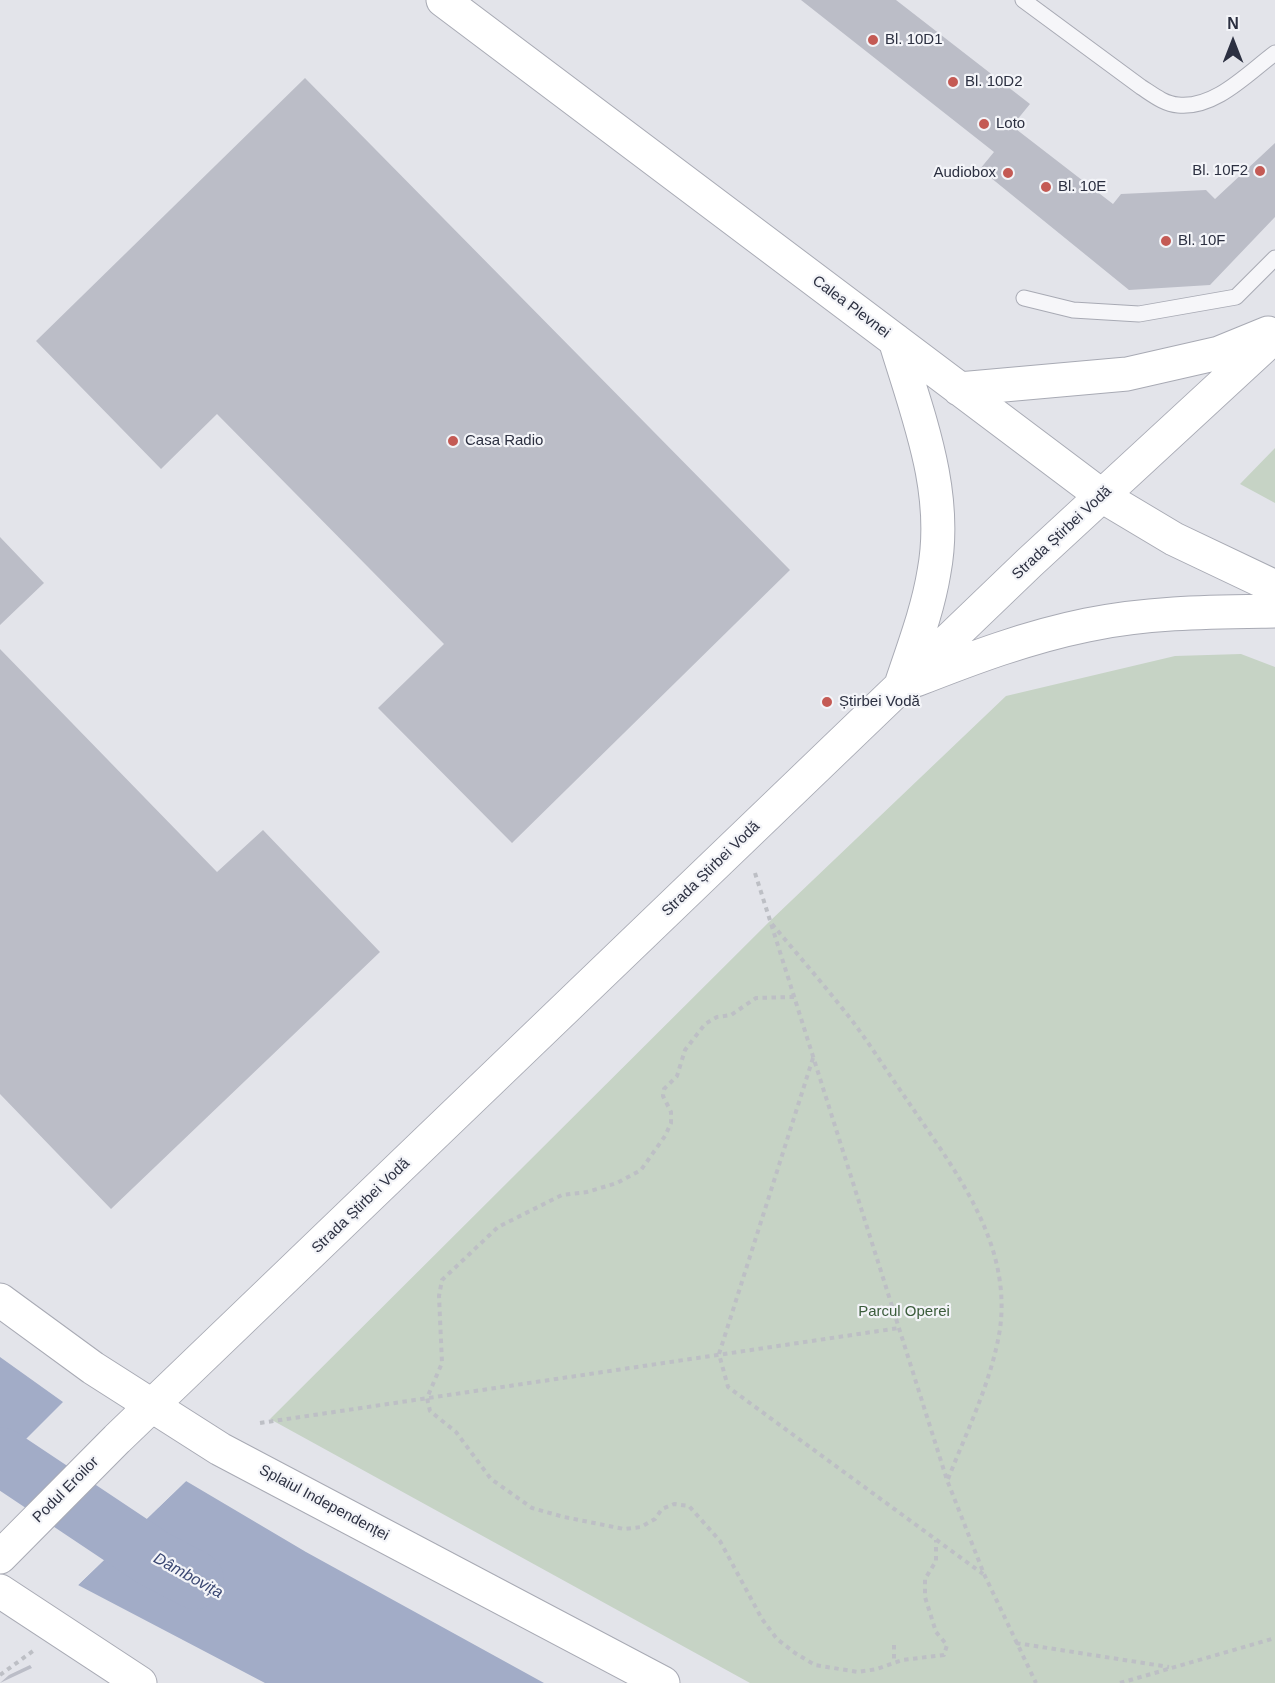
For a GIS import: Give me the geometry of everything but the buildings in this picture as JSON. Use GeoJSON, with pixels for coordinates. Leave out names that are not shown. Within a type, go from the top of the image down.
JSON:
{"type":"FeatureCollection","features":[{"type":"Feature","properties":{"kind":"main road","name":"Calea Plevnei"},"geometry":{"type":"LineString","coordinates":[[443,0],[1102,496],[1174,539],[1275,587]]}},
{"type":"Feature","properties":{"kind":"main road"},"geometry":{"type":"LineString","coordinates":[[959,389],[1127,374],[1220,353],[1275,331]]}},
{"type":"Feature","properties":{"kind":"main road","name":"Strada Știrbei Vodă"},"geometry":{"type":"LineString","coordinates":[[117,1439],[900,686],[1275,336]]}},
{"type":"Feature","properties":{"kind":"main road"},"geometry":{"type":"LineString","coordinates":[[895,340],[926,442],[937,505],[938,546],[934,573],[900,686]]}},
{"type":"Feature","properties":{"kind":"main road"},"geometry":{"type":"LineString","coordinates":[[900,686],[999,648],[1088,624],[1195,612],[1275,611]]}},
{"type":"Feature","properties":{"kind":"main road","name":"Splaiul Independenței"},"geometry":{"type":"LineString","coordinates":[[0,1300],[152,1407],[220,1449],[663,1683]]}},
{"type":"Feature","properties":{"kind":"main road","name":"Podul Eroilor"},"geometry":{"type":"LineString","coordinates":[[7,1549],[117,1439]]}},
{"type":"Feature","properties":{"kind":"main road"},"geometry":{"type":"LineString","coordinates":[[0,1591],[140,1683]]}},
{"type":"Feature","properties":{"kind":"lane"},"geometry":{"type":"LineString","coordinates":[[1023,0],[1141,87],[1161,100],[1178,105],[1214,98],[1275,53]]}},
{"type":"Feature","properties":{"kind":"lane"},"geometry":{"type":"LineString","coordinates":[[1024,298],[1072,310],[1139,314],[1236,297],[1275,258]]}},
{"type":"Feature","properties":{"kind":"path"},"geometry":{"type":"LineString","coordinates":[[744,838],[947,1480],[984,1574],[1036,1683]]}},
{"type":"Feature","properties":{"kind":"path"},"geometry":{"type":"LineString","coordinates":[[770,921],[851,1019],[965,1185],[985,1225],[1001,1292],[1000,1329],[989,1373],[947,1480]]}},
{"type":"Feature","properties":{"kind":"path"},"geometry":{"type":"LineString","coordinates":[[794,997],[756,998],[730,1015],[717,1017],[705,1024],[685,1050],[677,1076],[664,1089],[663,1096],[671,1112],[671,1123],[665,1136],[641,1170],[617,1183],[587,1192],[562,1195],[498,1227],[442,1280],[439,1296],[442,1363],[427,1398],[430,1411],[445,1420],[456,1432],[491,1479],[532,1508],[564,1518],[624,1529],[642,1527],[656,1519],[662,1509],[674,1504],[689,1506],[720,1541],[762,1619],[777,1639],[815,1665],[858,1672],[894,1663],[944,1655],[947,1645],[936,1632],[925,1597],[925,1579],[936,1561],[936,1540]]}},
{"type":"Feature","properties":{"kind":"path"},"geometry":{"type":"LineString","coordinates":[[813,1056],[719,1354],[728,1387],[984,1574]]}},
{"type":"Feature","properties":{"kind":"path"},"geometry":{"type":"LineString","coordinates":[[260,1423],[899,1328]]}},
{"type":"Feature","properties":{"kind":"path"},"geometry":{"type":"LineString","coordinates":[[1120,1683],[1275,1638]]}},
{"type":"Feature","properties":{"kind":"path"},"geometry":{"type":"LineString","coordinates":[[1016,1643],[1172,1668]]}},
{"type":"Feature","properties":{"kind":"path"},"geometry":{"type":"LineString","coordinates":[[894,1645],[894,1663]]}},
{"type":"Feature","properties":{"kind":"path"},"geometry":{"type":"LineString","coordinates":[[0,1676],[27,1658]]}},
{"type":"Feature","properties":{"kind":"green space"},"geometry":{"type":"Polygon","coordinates":[[[1275,448],[1275,503],[1240,484],[1275,448]]]}},
{"type":"Feature","properties":{"kind":"green space","name":"Parcul Operei"},"geometry":{"type":"Polygon","coordinates":[[[1241,654],[1275,667],[1275,1683],[750,1683],[270,1419],[770,921],[1006,696],[1175,656],[1241,654]]]}},
{"type":"Feature","properties":{"kind":"water"},"geometry":{"type":"Polygon","coordinates":[[[0,1357],[63,1402],[0,1465],[0,1357]]]}},
{"type":"Feature","properties":{"kind":"water"},"geometry":{"type":"Polygon","coordinates":[[[186,1481],[306,1552],[544,1683],[265,1683],[78,1585],[186,1481]]]}},
{"type":"Feature","properties":{"kind":"pier"},"geometry":{"type":"Polygon","coordinates":[[[184,1480],[186,1481],[78,1585],[75,1584],[184,1480]]]}},
{"type":"Feature","properties":{"kind":"waterway","name":"Dâmbovița"},"geometry":{"type":"LineString","coordinates":[[0,1456],[153,1558],[195,1580]]}},
{"type":"Feature","properties":{"kind":"place","name":"Bl. 10D1"},"geometry":{"type":"Point","coordinates":[873,40]}},
{"type":"Feature","properties":{"kind":"place","name":"Bl. 10D2"},"geometry":{"type":"Point","coordinates":[953,82]}},
{"type":"Feature","properties":{"kind":"place","name":"Loto"},"geometry":{"type":"Point","coordinates":[984,124]}},
{"type":"Feature","properties":{"kind":"place","name":"Bl. 10F2"},"geometry":{"type":"Point","coordinates":[1260,171]}},
{"type":"Feature","properties":{"kind":"place","name":"Audiobox"},"geometry":{"type":"Point","coordinates":[1008,173]}},
{"type":"Feature","properties":{"kind":"place","name":"Bl. 10E"},"geometry":{"type":"Point","coordinates":[1046,187]}},
{"type":"Feature","properties":{"kind":"place","name":"Bl. 10F"},"geometry":{"type":"Point","coordinates":[1166,241]}},
{"type":"Feature","properties":{"kind":"place","name":"Casa Radio"},"geometry":{"type":"Point","coordinates":[453,441]}},
{"type":"Feature","properties":{"kind":"place","name":"Știrbei Vodă"},"geometry":{"type":"Point","coordinates":[827,702]}}]}
